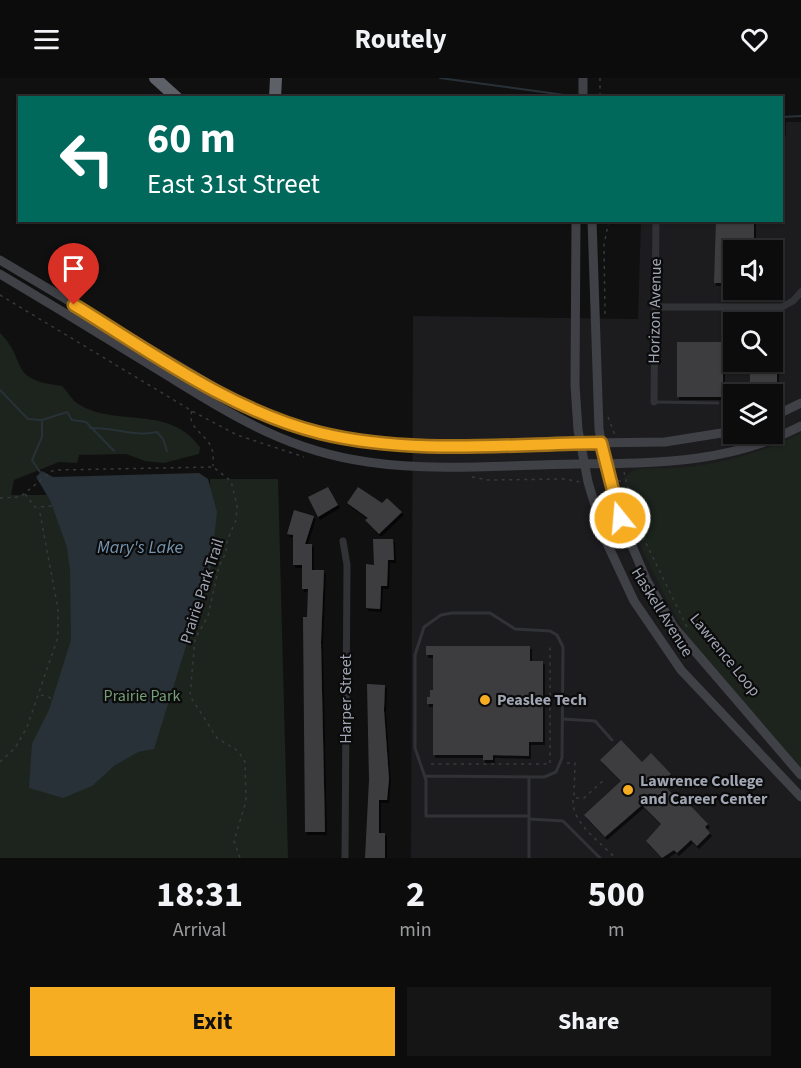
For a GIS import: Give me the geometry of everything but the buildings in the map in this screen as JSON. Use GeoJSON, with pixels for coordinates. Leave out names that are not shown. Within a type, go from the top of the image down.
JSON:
{"type":"FeatureCollection","features":[{"type":"Feature","properties":{"kind":"highway"},"geometry":{"type":"LineString","coordinates":[[154,78],[175,96]]}},
{"type":"Feature","properties":{"kind":"highway"},"geometry":{"type":"LineString","coordinates":[[275,96],[276,80]]}},
{"type":"Feature","properties":{"kind":"main road"},"geometry":{"type":"LineString","coordinates":[[583,78],[583,96]]}},
{"type":"Feature","properties":{"kind":"main road","name":"Haskell Avenue"},"geometry":{"type":"LineString","coordinates":[[576,222],[575,385],[580,443],[608,546],[648,624],[701,694],[801,797]]}},
{"type":"Feature","properties":{"kind":"main road","name":"Haskell Avenue"},"geometry":{"type":"LineString","coordinates":[[592,222],[599,429],[605,464],[628,541],[665,614],[697,657],[801,776]]}},
{"type":"Feature","properties":{"kind":"main road"},"geometry":{"type":"LineString","coordinates":[[0,260],[243,404],[297,426],[337,437],[392,445],[601,443],[684,441],[723,433]]}},
{"type":"Feature","properties":{"kind":"main road"},"geometry":{"type":"LineString","coordinates":[[0,273],[244,422],[301,446],[368,462],[404,465],[665,463],[712,458],[772,440],[801,426]]}},
{"type":"Feature","properties":{"kind":"main road"},"geometry":{"type":"LineString","coordinates":[[783,412],[801,404]]}},
{"type":"Feature","properties":{"kind":"street","name":"Horizon Avenue"},"geometry":{"type":"LineString","coordinates":[[654,402],[656,222]]}},
{"type":"Feature","properties":{"kind":"street"},"geometry":{"type":"LineString","coordinates":[[655,308],[782,307],[801,292]]}},
{"type":"Feature","properties":{"kind":"street","name":"Harper Street"},"geometry":{"type":"LineString","coordinates":[[344,541],[347,565],[345,858]]}},
{"type":"Feature","properties":{"kind":"lane"},"geometry":{"type":"LineString","coordinates":[[654,402],[718,403]]}},
{"type":"Feature","properties":{"kind":"lane"},"geometry":{"type":"LineString","coordinates":[[425,776],[551,776],[561,765],[563,647],[556,634],[550,631],[514,628],[490,614],[441,615],[424,627],[415,655],[415,748],[425,776],[426,816],[563,821],[600,858]]}},
{"type":"Feature","properties":{"kind":"lane"},"geometry":{"type":"LineString","coordinates":[[563,719],[595,721],[612,740]]}},
{"type":"Feature","properties":{"kind":"lane"},"geometry":{"type":"LineString","coordinates":[[529,777],[529,858]]}},
{"type":"Feature","properties":{"kind":"path"},"geometry":{"type":"LineString","coordinates":[[600,78],[600,96]]}},
{"type":"Feature","properties":{"kind":"path"},"geometry":{"type":"LineString","coordinates":[[605,315],[604,245],[609,222]]}},
{"type":"Feature","properties":{"kind":"path"},"geometry":{"type":"LineString","coordinates":[[0,498],[13,499],[25,494],[52,471],[213,467],[212,448],[193,424],[190,417],[192,411]]}},
{"type":"Feature","properties":{"kind":"path"},"geometry":{"type":"LineString","coordinates":[[599,429],[614,429],[607,412]]}},
{"type":"Feature","properties":{"kind":"path","name":"Prairie Park Trail"},"geometry":{"type":"LineString","coordinates":[[213,467],[231,481],[237,505],[236,520],[227,541],[208,616],[195,639],[190,696],[217,738],[237,751],[245,762],[246,801],[234,841],[240,858]]}},
{"type":"Feature","properties":{"kind":"path","name":"Lawrence Loop"},"geometry":{"type":"LineString","coordinates":[[626,481],[638,527],[678,614],[688,630]]}},
{"type":"Feature","properties":{"kind":"path"},"geometry":{"type":"LineString","coordinates":[[25,494],[34,507],[52,506]]}},
{"type":"Feature","properties":{"kind":"path"},"geometry":{"type":"LineString","coordinates":[[0,762],[15,748],[40,694],[58,637],[58,609],[39,508]]}},
{"type":"Feature","properties":{"kind":"path"},"geometry":{"type":"LineString","coordinates":[[214,540],[227,541]]}},
{"type":"Feature","properties":{"kind":"path"},"geometry":{"type":"LineString","coordinates":[[432,764],[550,765],[550,647]]}},
{"type":"Feature","properties":{"kind":"path"},"geometry":{"type":"LineString","coordinates":[[40,694],[51,698]]}},
{"type":"Feature","properties":{"kind":"path"},"geometry":{"type":"LineString","coordinates":[[550,753],[558,753],[567,763],[575,764],[574,798],[577,816],[615,858]]}},
{"type":"Feature","properties":{"kind":"path"},"geometry":{"type":"LineString","coordinates":[[574,798],[584,798],[606,778]]}},
{"type":"Feature","properties":{"kind":"shaded area"},"geometry":{"type":"Polygon","coordinates":[[[786,122],[801,122],[801,858],[411,858],[413,316],[638,319],[641,222],[783,222],[783,137],[786,136],[786,122]]]}},
{"type":"Feature","properties":{"kind":"green space","name":"Prairie Park"},"geometry":{"type":"Polygon","coordinates":[[[0,333],[9,343],[25,374],[33,379],[62,386],[78,404],[93,411],[158,421],[173,426],[187,434],[200,447],[199,454],[164,463],[145,461],[126,454],[79,455],[77,463],[59,462],[14,480],[11,495],[210,495],[210,479],[278,479],[288,858],[0,858],[0,333]]]}},
{"type":"Feature","properties":{"kind":"green space"},"geometry":{"type":"Polygon","coordinates":[[[801,433],[801,771],[689,638],[670,606],[647,558],[628,510],[624,491],[624,478],[640,469],[689,467],[722,461],[783,444],[783,441],[801,433]]]}},
{"type":"Feature","properties":{"kind":"water","name":"Mary's Lake"},"geometry":{"type":"Polygon","coordinates":[[[42,471],[53,477],[199,473],[208,479],[217,512],[211,566],[154,749],[138,752],[114,766],[92,786],[63,798],[29,788],[32,744],[49,710],[71,640],[70,570],[67,547],[50,500],[36,477],[42,471]]]}},
{"type":"Feature","properties":{"kind":"waterway"},"geometry":{"type":"LineString","coordinates":[[440,78],[572,96]]}},
{"type":"Feature","properties":{"kind":"waterway"},"geometry":{"type":"LineString","coordinates":[[783,117],[801,116]]}},
{"type":"Feature","properties":{"kind":"waterway"},"geometry":{"type":"LineString","coordinates":[[0,390],[28,419],[42,420],[67,412],[72,420],[86,422],[114,451]]}},
{"type":"Feature","properties":{"kind":"waterway"},"geometry":{"type":"LineString","coordinates":[[40,472],[32,460],[42,437],[42,420]]}},
{"type":"Feature","properties":{"kind":"waterway"},"geometry":{"type":"LineString","coordinates":[[90,428],[140,433],[157,432],[163,439],[167,451]]}},
{"type":"Feature","properties":{"kind":"place","name":"Peaslee Tech"},"geometry":{"type":"Point","coordinates":[485,700]}},
{"type":"Feature","properties":{"kind":"place","name":"Lawrence College and Career Center"},"geometry":{"type":"Point","coordinates":[628,790]}},
{"type":"Feature","properties":{"kind":"route"},"geometry":{"type":"LineString","coordinates":[[74,305],[243,404],[279,420],[337,437],[392,445],[601,443],[609,482],[620,518]]}}]}
